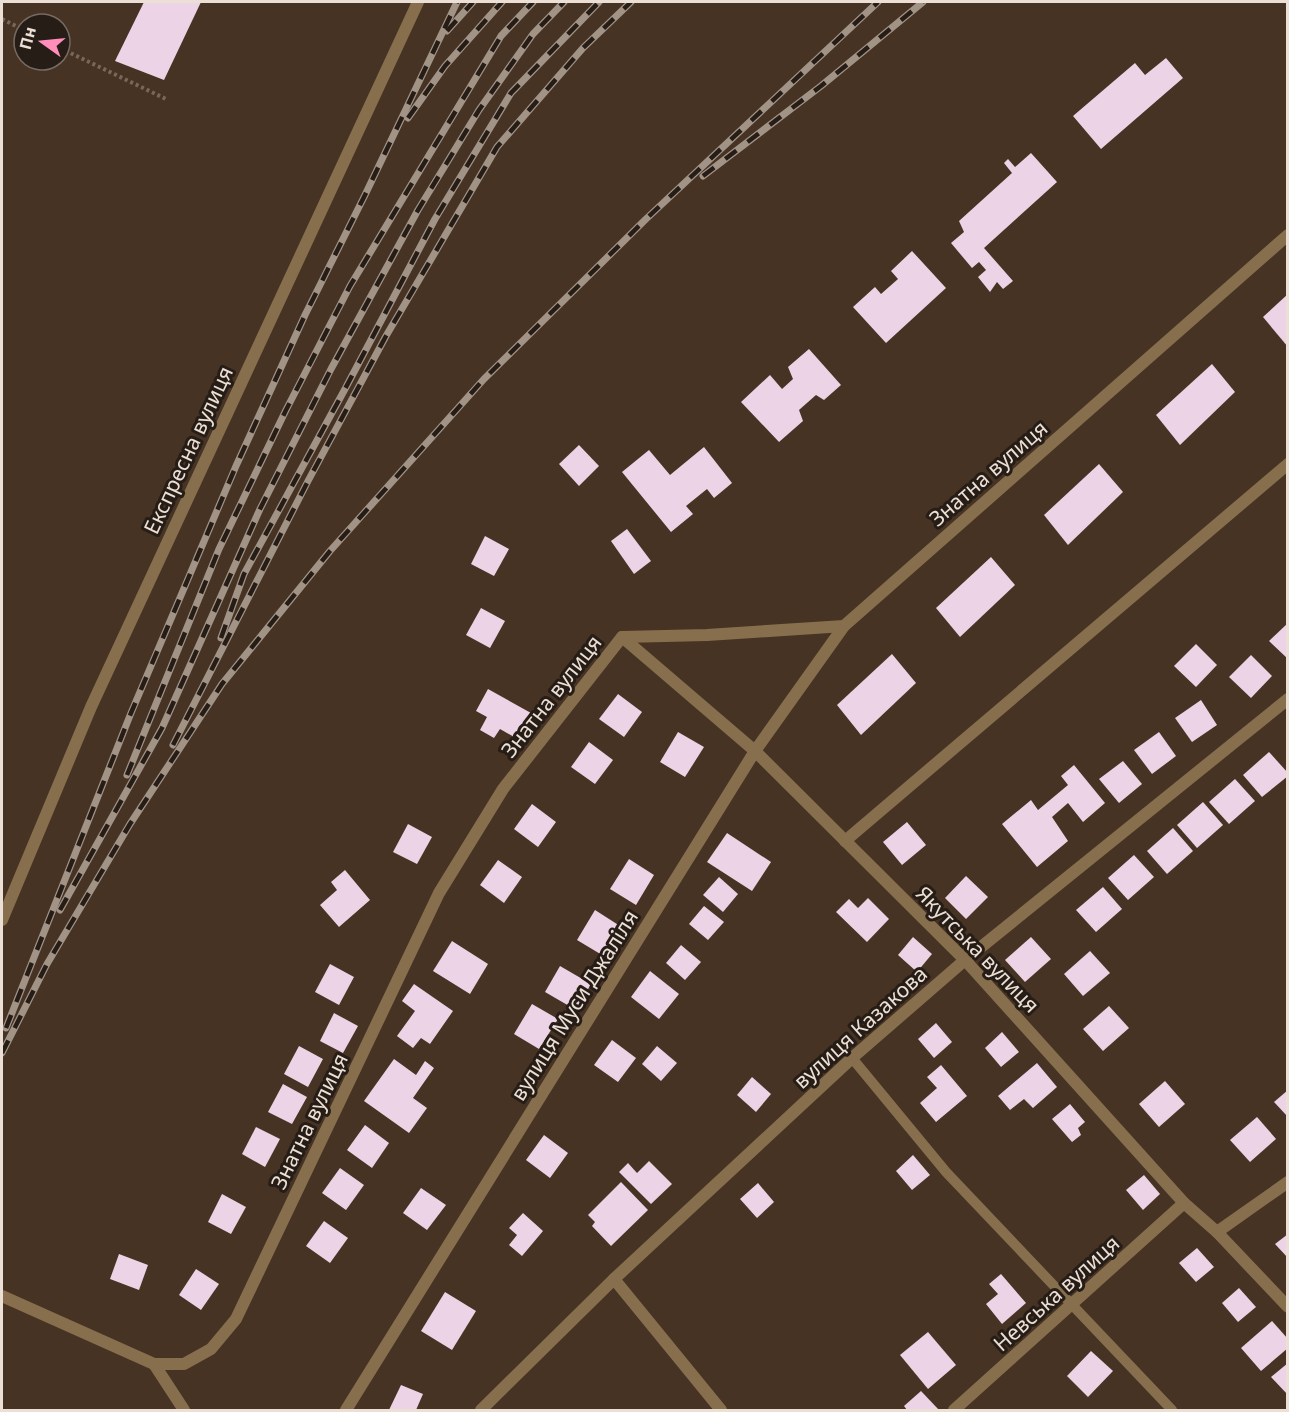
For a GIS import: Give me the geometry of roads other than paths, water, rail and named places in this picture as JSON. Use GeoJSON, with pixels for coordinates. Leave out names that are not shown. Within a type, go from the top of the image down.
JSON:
{"type":"FeatureCollection","features":[{"type":"Feature","properties":{"kind":"street","name":"Експресна вулиця"},"geometry":{"type":"LineString","coordinates":[[2,920],[86,718],[418,2]]}},
{"type":"Feature","properties":{"kind":"street","name":"Знатна вулиця"},"geometry":{"type":"LineString","coordinates":[[154,1364],[184,1364],[211,1350],[236,1319],[439,893],[503,789],[622,637],[707,635],[844,626],[1287,234]]}},
{"type":"Feature","properties":{"kind":"street"},"geometry":{"type":"LineString","coordinates":[[845,841],[1287,464]]}},
{"type":"Feature","properties":{"kind":"street","name":"вулиця Муси Джаліля"},"geometry":{"type":"LineString","coordinates":[[346,1410],[754,751],[844,626]]}},
{"type":"Feature","properties":{"kind":"street","name":"Якутська вулиця"},"geometry":{"type":"LineString","coordinates":[[622,637],[754,751],[964,960],[1184,1203],[1216,1232],[1287,1307]]}},
{"type":"Feature","properties":{"kind":"street","name":"вулиця Казакова"},"geometry":{"type":"LineString","coordinates":[[481,1410],[614,1279],[852,1058],[964,960],[1287,699]]}},
{"type":"Feature","properties":{"kind":"street"},"geometry":{"type":"LineString","coordinates":[[1216,1232],[1287,1182]]}},
{"type":"Feature","properties":{"kind":"street","name":"Невська вулиця"},"geometry":{"type":"LineString","coordinates":[[954,1410],[1184,1203]]}},
{"type":"Feature","properties":{"kind":"street"},"geometry":{"type":"LineString","coordinates":[[614,1279],[721,1410]]}},
{"type":"Feature","properties":{"kind":"street"},"geometry":{"type":"LineString","coordinates":[[2,1296],[154,1364],[184,1410]]}},
{"type":"Feature","properties":{"kind":"lane"},"geometry":{"type":"LineString","coordinates":[[852,1058],[946,1172],[1172,1410]]}},
{"type":"Feature","properties":{"kind":"railway"},"geometry":{"type":"LineString","coordinates":[[6,1028],[131,713],[236,466],[305,315],[457,2]]}},
{"type":"Feature","properties":{"kind":"railway"},"geometry":{"type":"LineString","coordinates":[[447,31],[473,2]]}},
{"type":"Feature","properties":{"kind":"railway"},"geometry":{"type":"LineString","coordinates":[[408,118],[445,66],[502,2]]}},
{"type":"Feature","properties":{"kind":"railway"},"geometry":{"type":"LineString","coordinates":[[127,775],[219,549],[286,410],[350,286],[501,36],[533,2]]}},
{"type":"Feature","properties":{"kind":"railway"},"geometry":{"type":"LineString","coordinates":[[60,910],[162,728],[260,509],[331,369],[418,210],[479,110],[533,34],[564,2]]}},
{"type":"Feature","properties":{"kind":"railway"},"geometry":{"type":"LineString","coordinates":[[221,638],[244,574],[435,219],[511,93],[599,2]]}},
{"type":"Feature","properties":{"kind":"railway"},"geometry":{"type":"LineString","coordinates":[[173,745],[308,481],[386,336],[497,147],[583,48],[631,2]]}},
{"type":"Feature","properties":{"kind":"railway"},"geometry":{"type":"LineString","coordinates":[[2,1053],[47,964],[130,824],[222,684],[330,551],[484,379],[646,219],[878,2]]}},
{"type":"Feature","properties":{"kind":"railway"},"geometry":{"type":"LineString","coordinates":[[703,176],[821,86],[923,2]]}}]}
